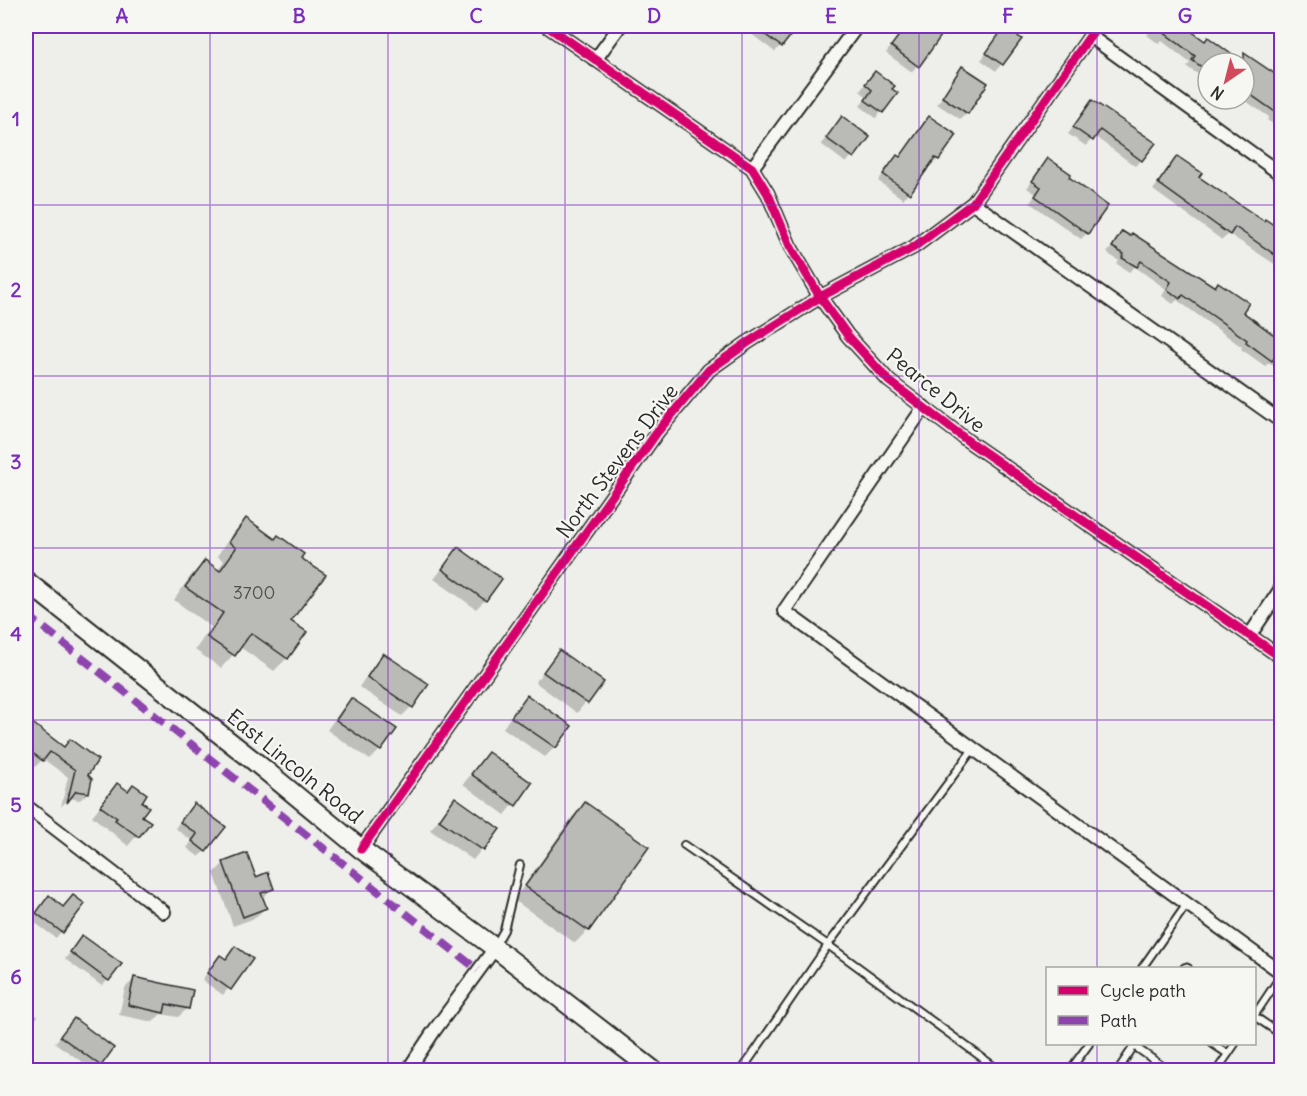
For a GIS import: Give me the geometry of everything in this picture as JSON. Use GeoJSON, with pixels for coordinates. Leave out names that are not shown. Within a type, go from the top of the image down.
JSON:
{"type":"FeatureCollection","features":[{"type":"Feature","properties":{"kind":"main road","name":"East Lincoln Road"},"geometry":{"type":"LineString","coordinates":[[26,581],[361,849],[495,948],[653,1071]]}},
{"type":"Feature","properties":{"kind":"street","name":"Pearce Drive"},"geometry":{"type":"LineString","coordinates":[[547,26],[752,168],[768,194],[790,246],[820,297],[848,336],[890,381],[968,441],[1281,658]]}},
{"type":"Feature","properties":{"kind":"street"},"geometry":{"type":"LineString","coordinates":[[595,60],[620,26]]}},
{"type":"Feature","properties":{"kind":"street"},"geometry":{"type":"LineString","coordinates":[[752,168],[857,26]]}},
{"type":"Feature","properties":{"kind":"street"},"geometry":{"type":"LineString","coordinates":[[1094,31],[1281,175]]}},
{"type":"Feature","properties":{"kind":"street","name":"North Stevens Drive"},"geometry":{"type":"LineString","coordinates":[[361,849],[658,431],[709,370],[820,297],[914,247],[973,203],[1094,31]]}},
{"type":"Feature","properties":{"kind":"street"},"geometry":{"type":"LineString","coordinates":[[973,203],[1281,422]]}},
{"type":"Feature","properties":{"kind":"street"},"geometry":{"type":"LineString","coordinates":[[924,407],[784,611],[1281,974]]}},
{"type":"Feature","properties":{"kind":"street"},"geometry":{"type":"LineString","coordinates":[[1250,635],[1281,587]]}},
{"type":"Feature","properties":{"kind":"street"},"geometry":{"type":"LineString","coordinates":[[26,806],[164,912]]}},
{"type":"Feature","properties":{"kind":"street"},"geometry":{"type":"LineString","coordinates":[[408,1071],[434,1031],[495,948]]}},
{"type":"Feature","properties":{"kind":"lane"},"geometry":{"type":"LineString","coordinates":[[742,1071],[828,945],[973,749]]}},
{"type":"Feature","properties":{"kind":"lane"},"geometry":{"type":"LineString","coordinates":[[684,845],[828,945],[999,1071]]}},
{"type":"Feature","properties":{"kind":"lane"},"geometry":{"type":"LineString","coordinates":[[495,948],[504,930],[520,865]]}},
{"type":"Feature","properties":{"kind":"lane"},"geometry":{"type":"LineString","coordinates":[[1143,967],[1187,904]]}},
{"type":"Feature","properties":{"kind":"lane"},"geometry":{"type":"LineString","coordinates":[[1256,1013],[1281,974]]}},
{"type":"Feature","properties":{"kind":"lane"},"geometry":{"type":"LineString","coordinates":[[1256,1017],[1281,1035]]}},
{"type":"Feature","properties":{"kind":"lane"},"geometry":{"type":"LineString","coordinates":[[1070,1071],[1088,1045]]}},
{"type":"Feature","properties":{"kind":"lane"},"geometry":{"type":"LineString","coordinates":[[1214,1045],[1228,1054]]}},
{"type":"Feature","properties":{"kind":"lane"},"geometry":{"type":"LineString","coordinates":[[1217,1071],[1234,1045]]}},
{"type":"Feature","properties":{"kind":"lane"},"geometry":{"type":"LineString","coordinates":[[1118,1071],[1134,1046],[1168,1071]]}},
{"type":"Feature","properties":{"kind":"building"},"geometry":{"type":"Polygon","coordinates":[[[753,26],[798,26],[782,47],[753,26]]]}},
{"type":"Feature","properties":{"kind":"building"},"geometry":{"type":"Polygon","coordinates":[[[906,26],[948,26],[919,67],[891,46],[906,26]]]}},
{"type":"Feature","properties":{"kind":"building"},"geometry":{"type":"Polygon","coordinates":[[[1155,26],[1184,26],[1205,41],[1208,37],[1227,51],[1196,51],[1196,63],[1192,60],[1195,56],[1155,26]]]}},
{"type":"Feature","properties":{"kind":"building"},"geometry":{"type":"Polygon","coordinates":[[[1004,27],[1022,39],[1003,65],[986,53],[1004,27]]]}},
{"type":"Feature","properties":{"kind":"building"},"geometry":{"type":"Polygon","coordinates":[[[1256,61],[1281,78],[1281,116],[1256,98],[1256,61]]]}},
{"type":"Feature","properties":{"kind":"building"},"geometry":{"type":"Polygon","coordinates":[[[962,66],[988,83],[968,114],[942,97],[962,66]]]}},
{"type":"Feature","properties":{"kind":"building"},"geometry":{"type":"Polygon","coordinates":[[[875,71],[895,86],[892,89],[898,93],[883,113],[865,100],[872,90],[865,84],[875,71]]]}},
{"type":"Feature","properties":{"kind":"building"},"geometry":{"type":"Polygon","coordinates":[[[1092,100],[1156,143],[1142,161],[1100,130],[1093,141],[1073,127],[1092,100]]]}},
{"type":"Feature","properties":{"kind":"building"},"geometry":{"type":"Polygon","coordinates":[[[842,116],[870,137],[854,158],[826,138],[842,116]]]}},
{"type":"Feature","properties":{"kind":"building"},"geometry":{"type":"Polygon","coordinates":[[[929,116],[957,135],[939,160],[935,158],[910,194],[883,174],[897,155],[900,157],[929,116]]]}},
{"type":"Feature","properties":{"kind":"building"},"geometry":{"type":"Polygon","coordinates":[[[1177,156],[1202,173],[1199,177],[1281,230],[1281,259],[1235,227],[1230,235],[1158,183],[1177,156]]]}},
{"type":"Feature","properties":{"kind":"building"},"geometry":{"type":"Polygon","coordinates":[[[1048,158],[1071,174],[1069,177],[1108,206],[1088,234],[1035,196],[1041,187],[1032,181],[1048,158]]]}},
{"type":"Feature","properties":{"kind":"building"},"geometry":{"type":"Polygon","coordinates":[[[1122,231],[1130,236],[1132,233],[1215,287],[1218,282],[1249,303],[1243,312],[1281,340],[1281,349],[1272,361],[1246,342],[1247,340],[1183,295],[1180,299],[1167,289],[1171,282],[1141,261],[1137,267],[1122,258],[1124,254],[1112,247],[1122,231]]]}},
{"type":"Feature","properties":{"kind":"building"},"geometry":{"type":"Polygon","coordinates":[[[246,518],[275,539],[278,535],[304,554],[301,558],[326,575],[291,621],[307,632],[288,659],[251,633],[235,656],[207,637],[223,613],[185,587],[205,560],[220,571],[236,548],[229,542],[246,518]]]}},
{"type":"Feature","properties":{"kind":"building"},"geometry":{"type":"Polygon","coordinates":[[[458,547],[502,579],[486,601],[442,569],[458,547]]]}},
{"type":"Feature","properties":{"kind":"building"},"geometry":{"type":"Polygon","coordinates":[[[559,650],[604,682],[588,704],[543,672],[559,650]]]}},
{"type":"Feature","properties":{"kind":"building"},"geometry":{"type":"Polygon","coordinates":[[[383,653],[429,684],[413,708],[367,677],[383,653]]]}},
{"type":"Feature","properties":{"kind":"building"},"geometry":{"type":"Polygon","coordinates":[[[527,695],[572,726],[556,748],[511,717],[527,695]]]}},
{"type":"Feature","properties":{"kind":"building"},"geometry":{"type":"Polygon","coordinates":[[[351,698],[397,729],[381,751],[336,720],[351,698]]]}},
{"type":"Feature","properties":{"kind":"building"},"geometry":{"type":"Polygon","coordinates":[[[26,718],[64,747],[70,739],[98,760],[88,775],[92,779],[89,793],[76,791],[67,803],[75,770],[50,752],[43,761],[26,748],[26,718]]]}},
{"type":"Feature","properties":{"kind":"building"},"geometry":{"type":"Polygon","coordinates":[[[488,752],[532,783],[516,806],[471,774],[488,752]]]}},
{"type":"Feature","properties":{"kind":"building"},"geometry":{"type":"Polygon","coordinates":[[[117,783],[128,791],[133,784],[147,794],[142,802],[149,807],[142,816],[151,822],[139,837],[100,806],[117,783]]]}},
{"type":"Feature","properties":{"kind":"building"},"geometry":{"type":"Polygon","coordinates":[[[455,797],[500,829],[484,851],[439,820],[455,797]]]}},
{"type":"Feature","properties":{"kind":"building"},"geometry":{"type":"Polygon","coordinates":[[[585,802],[649,847],[589,931],[525,886],[585,802]]]}},
{"type":"Feature","properties":{"kind":"building"},"geometry":{"type":"Polygon","coordinates":[[[194,803],[226,827],[206,852],[192,841],[197,834],[180,822],[194,803]]]}},
{"type":"Feature","properties":{"kind":"building"},"geometry":{"type":"Polygon","coordinates":[[[247,853],[256,877],[268,872],[274,889],[261,893],[267,908],[243,917],[223,862],[247,853]]]}},
{"type":"Feature","properties":{"kind":"building"},"geometry":{"type":"Polygon","coordinates":[[[49,895],[63,907],[73,895],[85,904],[63,933],[36,913],[49,895]]]}},
{"type":"Feature","properties":{"kind":"building"},"geometry":{"type":"Polygon","coordinates":[[[82,935],[122,964],[109,981],[70,952],[82,935]]]}},
{"type":"Feature","properties":{"kind":"building"},"geometry":{"type":"Polygon","coordinates":[[[235,946],[253,959],[231,990],[207,973],[220,955],[226,959],[235,946]]]}},
{"type":"Feature","properties":{"kind":"building"},"geometry":{"type":"Polygon","coordinates":[[[134,977],[193,990],[189,1009],[166,1004],[164,1013],[128,1005],[134,977]]]}},
{"type":"Feature","properties":{"kind":"building"},"geometry":{"type":"Polygon","coordinates":[[[74,1018],[114,1048],[101,1066],[60,1036],[74,1018]]]}},
{"type":"Feature","properties":{"kind":"marked path"},"geometry":{"type":"LineString","coordinates":[[26,614],[478,970]]}},
{"type":"Feature","properties":{"kind":"cycle path"},"geometry":{"type":"LineString","coordinates":[[547,26],[752,168],[768,194],[790,246],[820,297],[848,336],[889,381],[968,441],[1282,658]]}},
{"type":"Feature","properties":{"kind":"cycle path"},"geometry":{"type":"LineString","coordinates":[[361,849],[658,431],[709,370],[820,297],[914,247],[973,203],[1097,26]]}}]}
